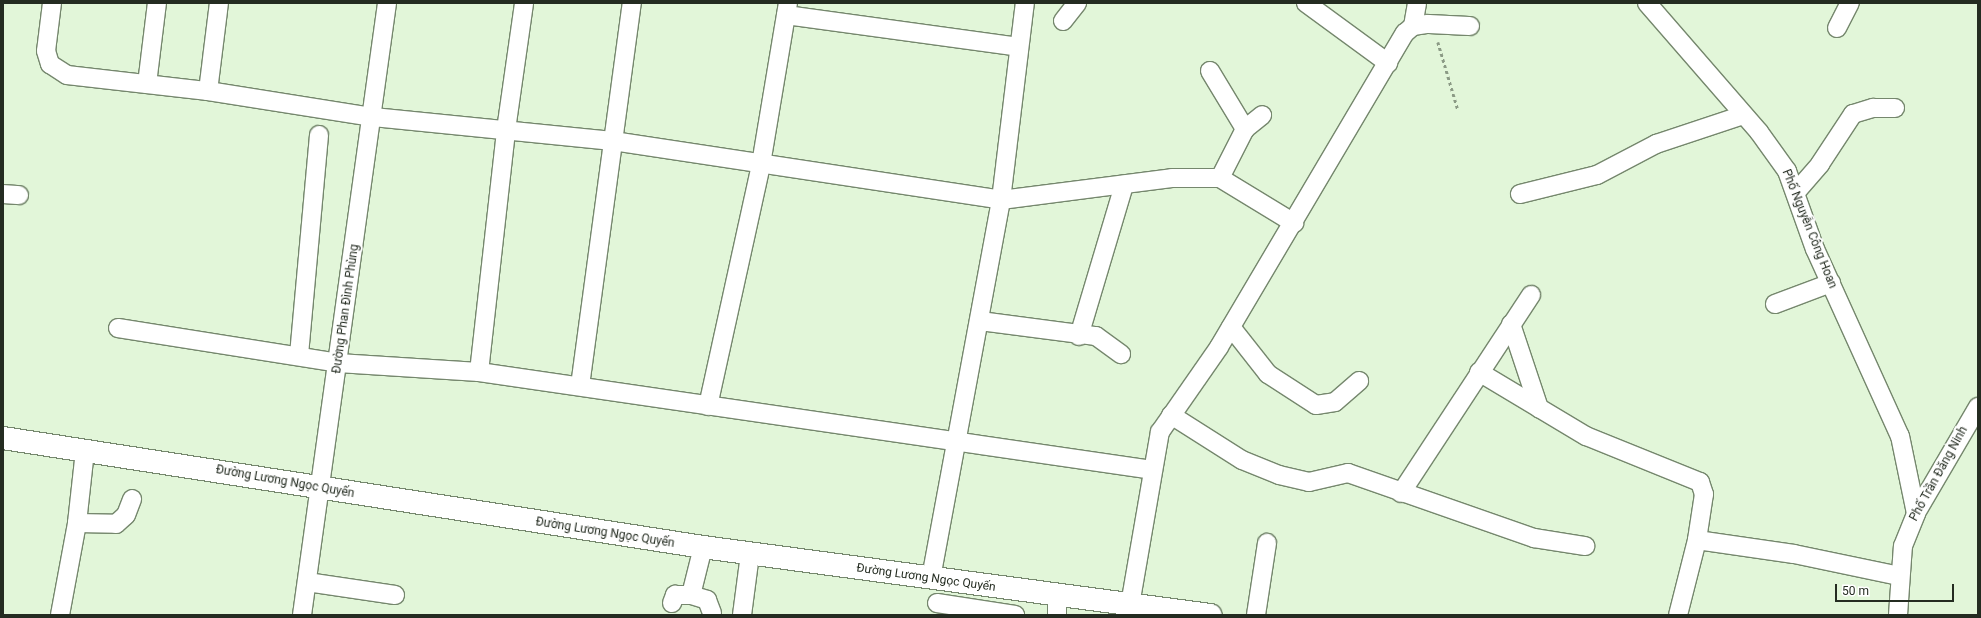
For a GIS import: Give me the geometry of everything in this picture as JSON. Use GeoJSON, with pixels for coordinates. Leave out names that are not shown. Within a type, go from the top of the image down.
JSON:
{"type":"FeatureCollection","features":[{"type":"Feature","properties":{"kind":"main road","name":"Đường Lương Ngọc Quyến"},"geometry":{"type":"LineString","coordinates":[[3,438],[321,489],[703,547],[931,578],[1057,605],[1130,605],[1210,615]]}},
{"type":"Feature","properties":{"kind":"street"},"geometry":{"type":"LineString","coordinates":[[52,3],[46,51],[50,64],[59,72],[67,75],[208,91],[373,117],[613,141],[1001,200],[1172,178],[1220,178],[1294,223]]}},
{"type":"Feature","properties":{"kind":"street"},"geometry":{"type":"LineString","coordinates":[[147,84],[157,3]]}},
{"type":"Feature","properties":{"kind":"street"},"geometry":{"type":"LineString","coordinates":[[208,91],[219,3]]}},
{"type":"Feature","properties":{"kind":"street","name":"Đường Phan Đình Phùng"},"geometry":{"type":"LineString","coordinates":[[302,615],[373,117],[387,3]]}},
{"type":"Feature","properties":{"kind":"street"},"geometry":{"type":"LineString","coordinates":[[479,372],[506,130],[524,3]]}},
{"type":"Feature","properties":{"kind":"street"},"geometry":{"type":"LineString","coordinates":[[580,386],[632,3]]}},
{"type":"Feature","properties":{"kind":"street"},"geometry":{"type":"LineString","coordinates":[[931,578],[958,444],[1001,200],[1025,3]]}},
{"type":"Feature","properties":{"kind":"street"},"geometry":{"type":"LineString","coordinates":[[1063,21],[1077,3]]}},
{"type":"Feature","properties":{"kind":"street"},"geometry":{"type":"LineString","coordinates":[[1306,3],[1388,62]]}},
{"type":"Feature","properties":{"kind":"street"},"geometry":{"type":"LineString","coordinates":[[1417,3],[1420,25]]}},
{"type":"Feature","properties":{"kind":"street","name":"Phố Nguyễn Công Hoan"},"geometry":{"type":"LineString","coordinates":[[1647,3],[1743,115],[1787,172],[1834,289],[1900,436],[1916,513]]}},
{"type":"Feature","properties":{"kind":"street"},"geometry":{"type":"LineString","coordinates":[[1837,28],[1850,3]]}},
{"type":"Feature","properties":{"kind":"street"},"geometry":{"type":"LineString","coordinates":[[708,406],[761,164],[787,9],[1019,47]]}},
{"type":"Feature","properties":{"kind":"street"},"geometry":{"type":"LineString","coordinates":[[1130,605],[1152,470],[1160,432],[1231,327],[1294,223],[1404,33],[1420,25],[1470,26]]}},
{"type":"Feature","properties":{"kind":"street"},"geometry":{"type":"LineString","coordinates":[[1210,71],[1245,129]]}},
{"type":"Feature","properties":{"kind":"street"},"geometry":{"type":"LineString","coordinates":[[1796,192],[1820,164],[1853,114],[1873,108],[1895,108]]}},
{"type":"Feature","properties":{"kind":"street"},"geometry":{"type":"LineString","coordinates":[[1220,178],[1245,129],[1262,115]]}},
{"type":"Feature","properties":{"kind":"street"},"geometry":{"type":"LineString","coordinates":[[1520,194],[1597,175],[1656,144],[1743,115]]}},
{"type":"Feature","properties":{"kind":"street"},"geometry":{"type":"LineString","coordinates":[[299,355],[319,135]]}},
{"type":"Feature","properties":{"kind":"street"},"geometry":{"type":"LineString","coordinates":[[1079,336],[1124,185]]}},
{"type":"Feature","properties":{"kind":"street"},"geometry":{"type":"LineString","coordinates":[[1781,306],[1834,289]]}},
{"type":"Feature","properties":{"kind":"street"},"geometry":{"type":"LineString","coordinates":[[1401,494],[1531,294]]}},
{"type":"Feature","properties":{"kind":"street"},"geometry":{"type":"LineString","coordinates":[[980,321],[1102,338],[1121,354]]}},
{"type":"Feature","properties":{"kind":"street"},"geometry":{"type":"LineString","coordinates":[[1512,324],[1539,408]]}},
{"type":"Feature","properties":{"kind":"street"},"geometry":{"type":"LineString","coordinates":[[1231,327],[1268,374],[1316,405],[1335,402],[1358,381]]}},
{"type":"Feature","properties":{"kind":"street"},"geometry":{"type":"LineString","coordinates":[[118,328],[338,362],[479,372],[958,444],[1152,470]]}},
{"type":"Feature","properties":{"kind":"street"},"geometry":{"type":"LineString","coordinates":[[1479,372],[1586,436],[1700,482],[1704,494],[1697,540],[1678,615]]}},
{"type":"Feature","properties":{"kind":"street","name":"Phố Trần Đăng Ninh"},"geometry":{"type":"LineString","coordinates":[[1898,615],[1899,576],[1903,546],[1916,513],[1978,407]]}},
{"type":"Feature","properties":{"kind":"street"},"geometry":{"type":"LineString","coordinates":[[1171,415],[1242,460],[1279,475],[1309,482],[1348,473],[1401,494],[1534,538],[1586,546]]}},
{"type":"Feature","properties":{"kind":"street"},"geometry":{"type":"LineString","coordinates":[[60,615],[77,523],[85,450]]}},
{"type":"Feature","properties":{"kind":"street"},"geometry":{"type":"LineString","coordinates":[[77,523],[116,524],[126,515],[132,499]]}},
{"type":"Feature","properties":{"kind":"street"},"geometry":{"type":"LineString","coordinates":[[1697,540],[1794,554],[1899,576]]}},
{"type":"Feature","properties":{"kind":"street"},"geometry":{"type":"LineString","coordinates":[[1256,615],[1267,543]]}},
{"type":"Feature","properties":{"kind":"street"},"geometry":{"type":"LineString","coordinates":[[691,595],[703,547]]}},
{"type":"Feature","properties":{"kind":"street"},"geometry":{"type":"LineString","coordinates":[[742,615],[750,554]]}},
{"type":"Feature","properties":{"kind":"street"},"geometry":{"type":"LineString","coordinates":[[307,582],[395,595]]}},
{"type":"Feature","properties":{"kind":"street"},"geometry":{"type":"LineString","coordinates":[[672,603],[675,595],[691,595],[707,600],[712,613]]}},
{"type":"Feature","properties":{"kind":"street"},"geometry":{"type":"LineString","coordinates":[[937,603],[1015,615]]}},
{"type":"Feature","properties":{"kind":"path"},"geometry":{"type":"LineString","coordinates":[[1420,25],[1440,46],[1458,110]]}}]}
